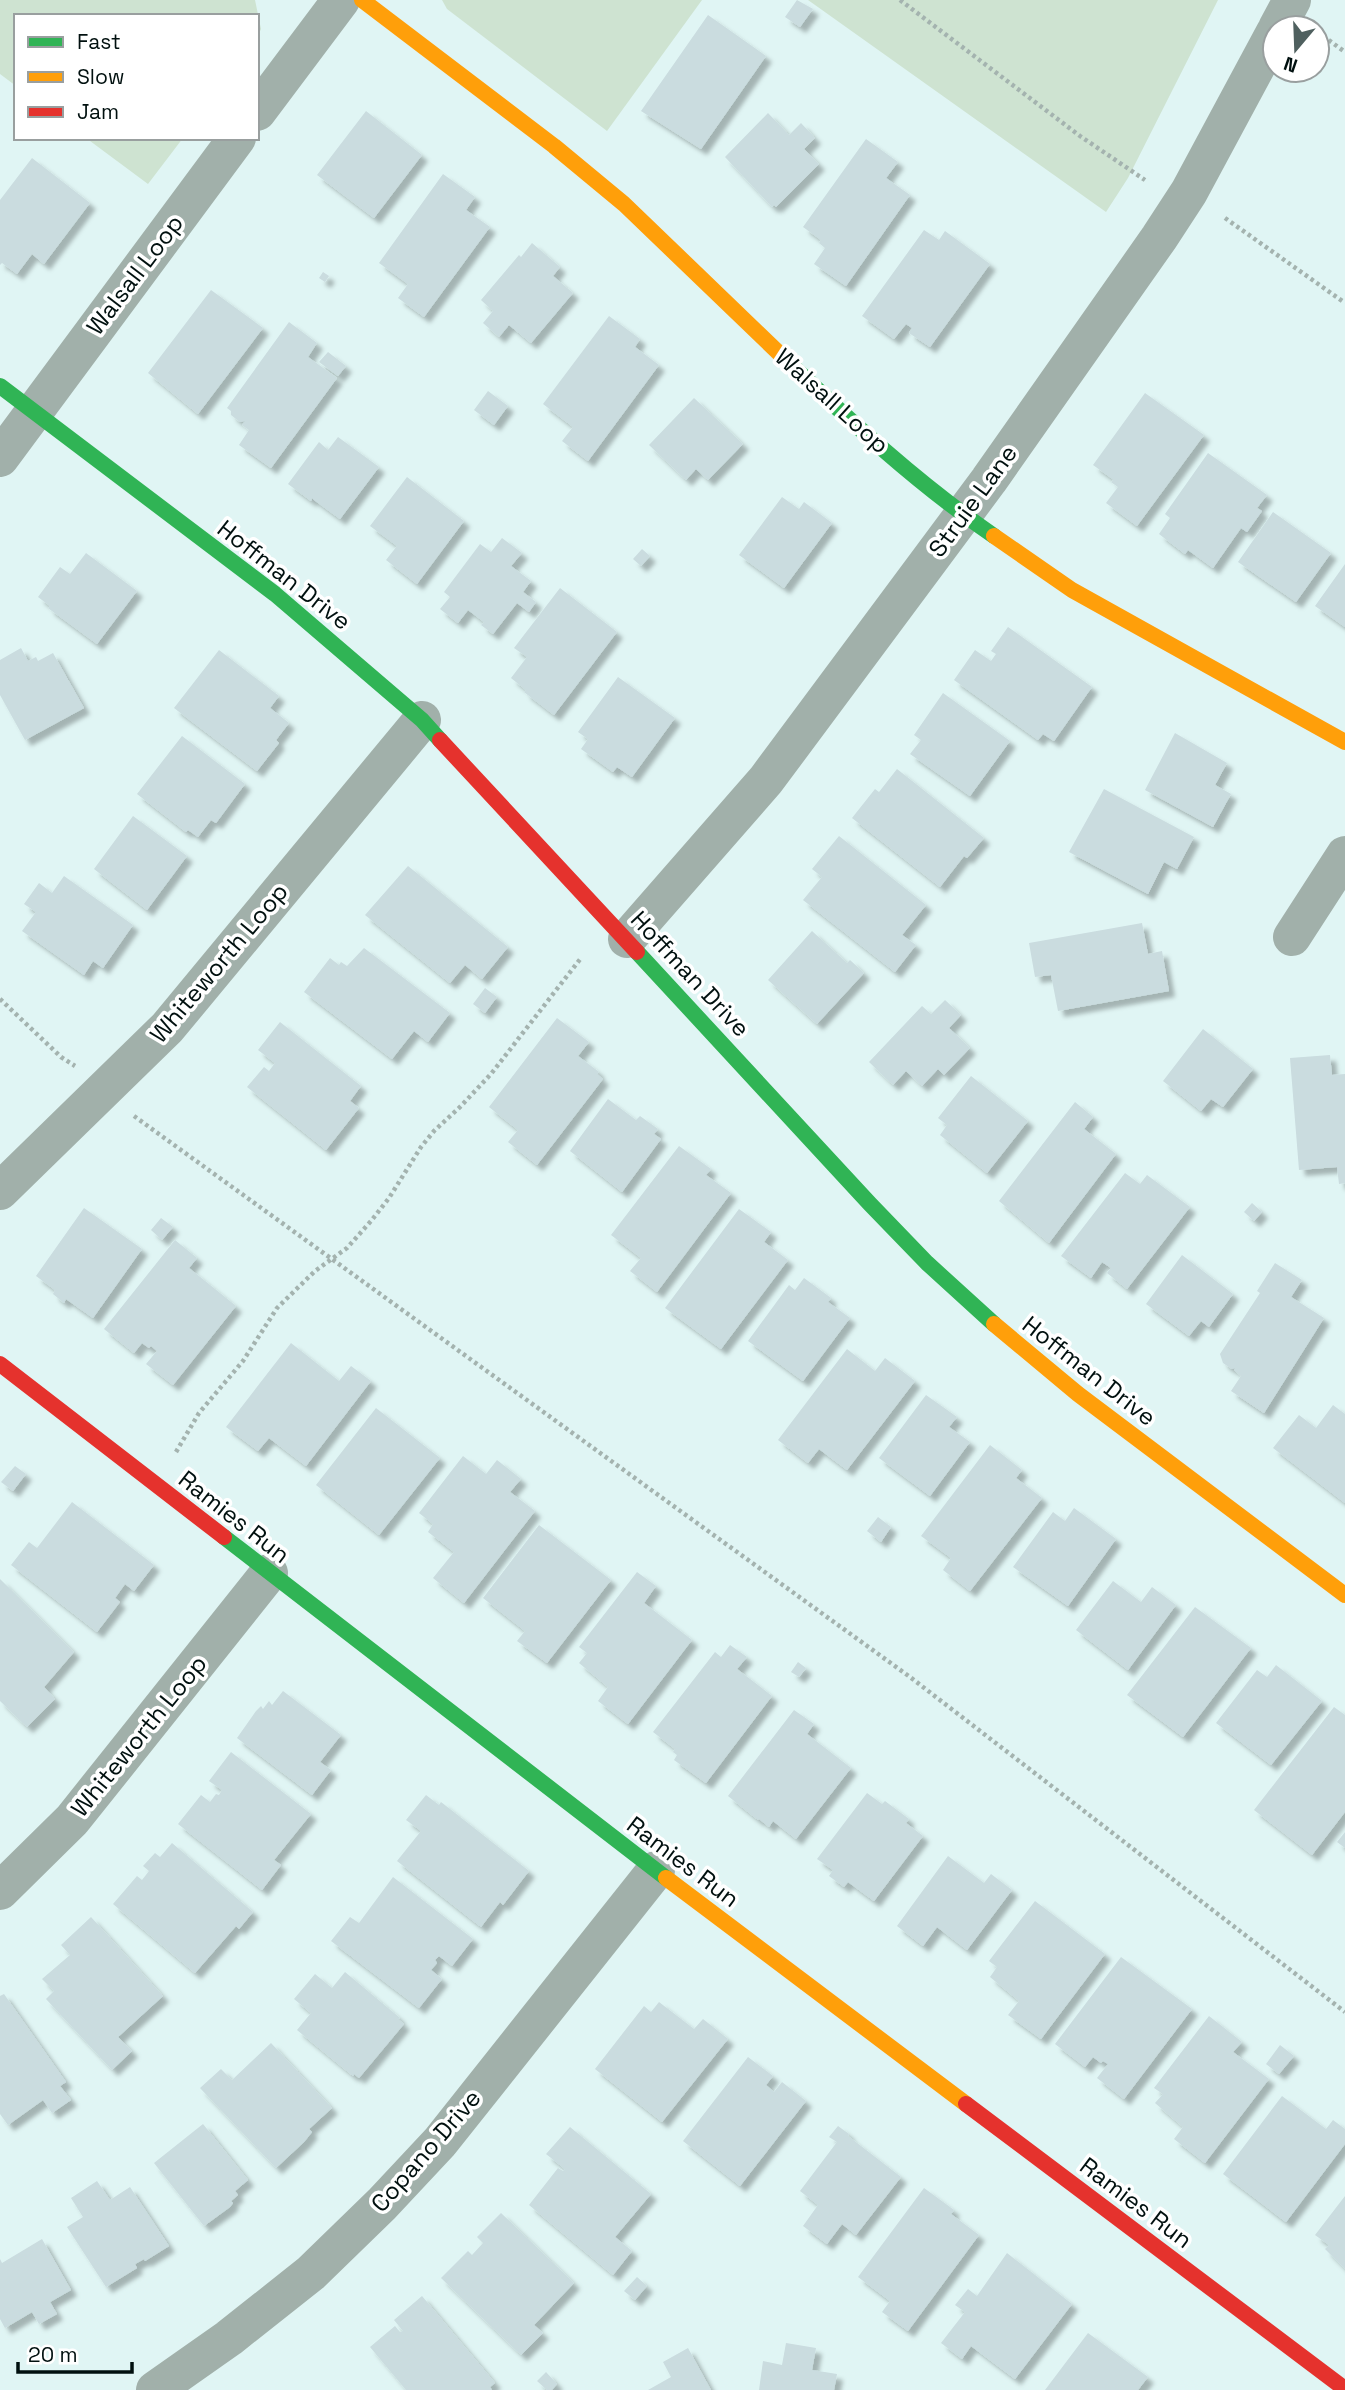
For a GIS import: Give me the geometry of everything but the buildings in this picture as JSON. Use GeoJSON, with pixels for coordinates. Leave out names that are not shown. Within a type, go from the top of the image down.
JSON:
{"type":"FeatureCollection","features":[{"type":"Feature","properties":{"kind":"street"},"geometry":{"type":"LineString","coordinates":[[259,109],[341,0]]}},
{"type":"Feature","properties":{"kind":"street","name":"Walsall Loop"},"geometry":{"type":"LineString","coordinates":[[362,0],[554,146],[624,204],[853,424],[962,514],[1072,590],[1345,742]]}},
{"type":"Feature","properties":{"kind":"street","name":"Struie Lane"},"geometry":{"type":"LineString","coordinates":[[627,939],[766,780],[962,514],[1159,238],[1213,150],[1261,59]]}},
{"type":"Feature","properties":{"kind":"street","name":"Walsall Loop"},"geometry":{"type":"LineString","coordinates":[[0,458],[236,140]]}},
{"type":"Feature","properties":{"kind":"street","name":"Hoffman Drive"},"geometry":{"type":"LineString","coordinates":[[0,386],[275,594],[422,720],[927,1263],[989,1320],[1078,1394],[1345,1595]]}},
{"type":"Feature","properties":{"kind":"street","name":"Whiteworth Loop"},"geometry":{"type":"LineString","coordinates":[[0,1191],[167,1027],[422,720]]}},
{"type":"Feature","properties":{"kind":"street"},"geometry":{"type":"LineString","coordinates":[[1292,937],[1345,855]]}},
{"type":"Feature","properties":{"kind":"street","name":"Ramies Run"},"geometry":{"type":"LineString","coordinates":[[0,1364],[656,1870],[1345,2389]]}},
{"type":"Feature","properties":{"kind":"street","name":"Whiteworth Loop"},"geometry":{"type":"LineString","coordinates":[[0,1891],[72,1820],[269,1573]]}},
{"type":"Feature","properties":{"kind":"street","name":"Copano Drive"},"geometry":{"type":"LineString","coordinates":[[155,2390],[229,2338],[312,2273],[382,2204],[440,2142],[656,1870]]}},
{"type":"Feature","properties":{"kind":"path"},"geometry":{"type":"LineString","coordinates":[[900,0],[1080,136],[1145,180]]}},
{"type":"Feature","properties":{"kind":"path"},"geometry":{"type":"LineString","coordinates":[[1225,218],[1345,303]]}},
{"type":"Feature","properties":{"kind":"path"},"geometry":{"type":"LineString","coordinates":[[174,1456],[199,1413],[243,1361],[277,1308],[315,1271],[347,1248],[371,1221],[421,1147],[491,1074],[581,958]]}},
{"type":"Feature","properties":{"kind":"path"},"geometry":{"type":"LineString","coordinates":[[0,999],[61,1057],[81,1070]]}},
{"type":"Feature","properties":{"kind":"path"},"geometry":{"type":"LineString","coordinates":[[134,1116],[911,1677],[1345,2012]]}},
{"type":"Feature","properties":{"kind":"green space"},"geometry":{"type":"Polygon","coordinates":[[[0,0],[255,0],[258,14],[14,14],[14,84],[0,74],[0,0]]]}},
{"type":"Feature","properties":{"kind":"green space"},"geometry":{"type":"Polygon","coordinates":[[[442,0],[702,0],[607,131],[447,9],[442,0]]]}},
{"type":"Feature","properties":{"kind":"green space"},"geometry":{"type":"Polygon","coordinates":[[[808,0],[1218,0],[1128,178],[1106,212],[808,0]]]}},
{"type":"Feature","properties":{"kind":"green space"},"geometry":{"type":"Polygon","coordinates":[[[89,140],[181,140],[148,184],[89,140]]]}},
{"type":"Feature","properties":{"kind":"traffic: fast"},"geometry":{"type":"LineString","coordinates":[[784,358],[912,473],[994,536]]}},
{"type":"Feature","properties":{"kind":"traffic: fast"},"geometry":{"type":"LineString","coordinates":[[0,386],[275,594],[422,720],[440,740]]}},
{"type":"Feature","properties":{"kind":"traffic: fast"},"geometry":{"type":"LineString","coordinates":[[637,952],[870,1204],[927,1263],[994,1324]]}},
{"type":"Feature","properties":{"kind":"traffic: fast"},"geometry":{"type":"LineString","coordinates":[[224,1537],[666,1878]]}},
{"type":"Feature","properties":{"kind":"traffic: slow"},"geometry":{"type":"LineString","coordinates":[[362,0],[554,146],[624,204],[784,358]]}},
{"type":"Feature","properties":{"kind":"traffic: slow"},"geometry":{"type":"LineString","coordinates":[[994,536],[1072,590],[1345,742]]}},
{"type":"Feature","properties":{"kind":"traffic: slow"},"geometry":{"type":"LineString","coordinates":[[994,1324],[1078,1394],[1345,1595]]}},
{"type":"Feature","properties":{"kind":"traffic: slow"},"geometry":{"type":"LineString","coordinates":[[666,1878],[966,2104]]}},
{"type":"Feature","properties":{"kind":"traffic: jam"},"geometry":{"type":"LineString","coordinates":[[440,740],[637,952]]}},
{"type":"Feature","properties":{"kind":"traffic: jam"},"geometry":{"type":"LineString","coordinates":[[0,1364],[224,1537]]}},
{"type":"Feature","properties":{"kind":"traffic: jam"},"geometry":{"type":"LineString","coordinates":[[966,2104],[1345,2389]]}}]}
